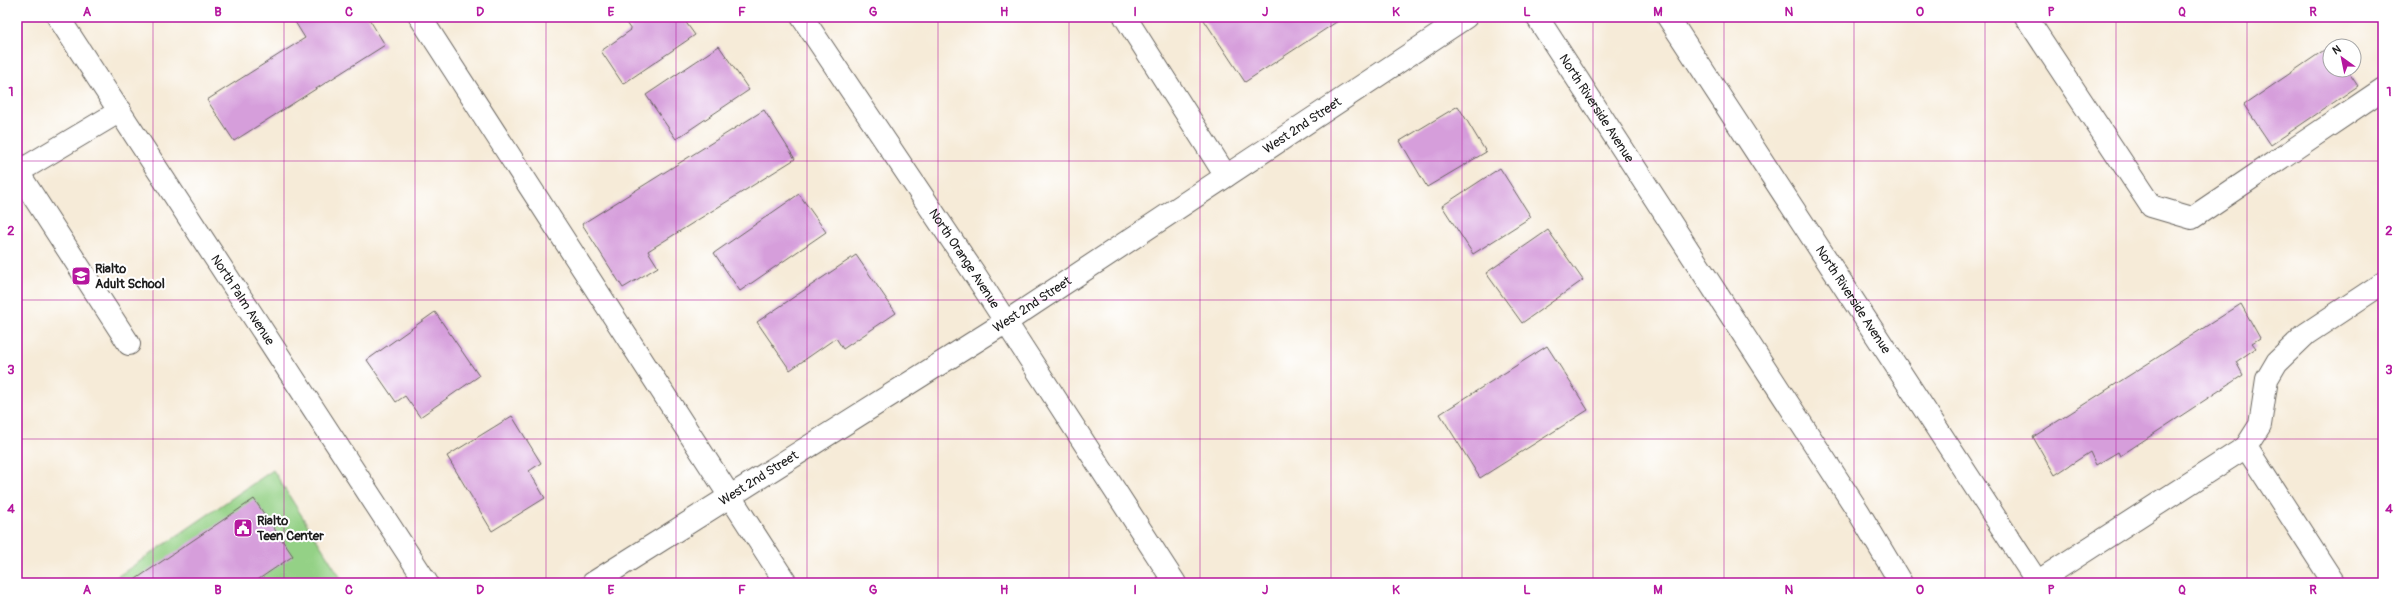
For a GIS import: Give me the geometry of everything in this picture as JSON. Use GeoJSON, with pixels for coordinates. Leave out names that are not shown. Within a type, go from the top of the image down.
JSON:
{"type":"FeatureCollection","features":[{"type":"Feature","properties":{"kind":"street","name":"North Palm Avenue"},"geometry":{"type":"LineString","coordinates":[[58,17],[427,583]]}},
{"type":"Feature","properties":{"kind":"street"},"geometry":{"type":"LineString","coordinates":[[420,17],[786,583]]}},
{"type":"Feature","properties":{"kind":"street","name":"North Orange Avenue"},"geometry":{"type":"LineString","coordinates":[[802,17],[1006,322],[1175,583]]}},
{"type":"Feature","properties":{"kind":"street"},"geometry":{"type":"LineString","coordinates":[[1125,17],[1226,176]]}},
{"type":"Feature","properties":{"kind":"street","name":"West 2nd Street"},"geometry":{"type":"LineString","coordinates":[[593,583],[1006,322],[1466,17]]}},
{"type":"Feature","properties":{"kind":"street","name":"North Riverside Avenue"},"geometry":{"type":"LineString","coordinates":[[1537,17],[1858,511],[1901,583]]}},
{"type":"Feature","properties":{"kind":"street","name":"North Riverside Avenue"},"geometry":{"type":"LineString","coordinates":[[1668,17],[2037,582]]}},
{"type":"Feature","properties":{"kind":"street"},"geometry":{"type":"LineString","coordinates":[[2026,17],[2151,206],[2192,218],[2383,89]]}},
{"type":"Feature","properties":{"kind":"street"},"geometry":{"type":"LineString","coordinates":[[120,111],[17,172],[129,344]]}},
{"type":"Feature","properties":{"kind":"street"},"geometry":{"type":"LineString","coordinates":[[2037,582],[2246,446],[2260,425],[2267,379],[2277,362],[2306,334],[2383,283]]}},
{"type":"Feature","properties":{"kind":"street"},"geometry":{"type":"LineString","coordinates":[[2246,446],[2334,583]]}},
{"type":"Feature","properties":{"kind":"green space"},"geometry":{"type":"Polygon","coordinates":[[[273,470],[344,583],[108,583],[273,470]]]}},
{"type":"Feature","properties":{"kind":"building"},"geometry":{"type":"Polygon","coordinates":[[[292,17],[368,17],[385,45],[234,141],[207,100],[305,38],[292,17]]]}},
{"type":"Feature","properties":{"kind":"building"},"geometry":{"type":"Polygon","coordinates":[[[622,17],[682,17],[695,35],[623,84],[601,51],[631,30],[622,17]]]}},
{"type":"Feature","properties":{"kind":"building"},"geometry":{"type":"Polygon","coordinates":[[[1202,17],[1344,17],[1245,82],[1202,17]]]}},
{"type":"Feature","properties":{"kind":"building"},"geometry":{"type":"Polygon","coordinates":[[[719,46],[749,90],[676,139],[646,95],[719,46]]]}},
{"type":"Feature","properties":{"kind":"building"},"geometry":{"type":"Polygon","coordinates":[[[2322,51],[2322,78],[2352,78],[2358,86],[2271,145],[2244,105],[2322,51]]]}},
{"type":"Feature","properties":{"kind":"building"},"geometry":{"type":"Polygon","coordinates":[[[1458,106],[1486,152],[1427,187],[1400,141],[1458,106]]]}},
{"type":"Feature","properties":{"kind":"building"},"geometry":{"type":"Polygon","coordinates":[[[764,110],[795,159],[648,251],[658,267],[623,288],[582,224],[764,110]]]}},
{"type":"Feature","properties":{"kind":"building"},"geometry":{"type":"Polygon","coordinates":[[[1500,168],[1531,217],[1473,254],[1442,206],[1500,168]]]}},
{"type":"Feature","properties":{"kind":"building"},"geometry":{"type":"Polygon","coordinates":[[[799,194],[826,232],[740,291],[714,253],[799,194]]]}},
{"type":"Feature","properties":{"kind":"building"},"geometry":{"type":"Polygon","coordinates":[[[1548,230],[1583,280],[1522,323],[1486,273],[1548,230]]]}},
{"type":"Feature","properties":{"kind":"building"},"geometry":{"type":"Polygon","coordinates":[[[856,255],[896,313],[843,349],[836,338],[790,370],[757,322],[856,255]]]}},
{"type":"Feature","properties":{"kind":"building"},"geometry":{"type":"Polygon","coordinates":[[[2241,304],[2260,338],[2252,343],[2256,348],[2236,362],[2243,375],[2120,456],[2118,452],[2096,465],[2090,452],[2055,475],[2033,437],[2241,304]]]}},
{"type":"Feature","properties":{"kind":"building"},"geometry":{"type":"Polygon","coordinates":[[[435,312],[479,376],[420,417],[405,396],[396,402],[367,360],[435,312]]]}},
{"type":"Feature","properties":{"kind":"building"},"geometry":{"type":"Polygon","coordinates":[[[1547,346],[1588,410],[1480,478],[1440,414],[1547,346]]]}},
{"type":"Feature","properties":{"kind":"building"},"geometry":{"type":"Polygon","coordinates":[[[512,416],[541,463],[529,471],[545,498],[492,531],[447,456],[512,416]]]}},
{"type":"Feature","properties":{"kind":"building","name":"Rialto Teen Center"},"geometry":{"type":"Polygon","coordinates":[[[254,499],[293,556],[253,583],[130,583],[254,499]]]}},
{"type":"Feature","properties":{"kind":"place","name":"Rialto Adult School"},"geometry":{"type":"Point","coordinates":[81,276]}},
{"type":"Feature","properties":{"kind":"place","name":"Rialto Teen Center"},"geometry":{"type":"Point","coordinates":[243,528]}}]}
